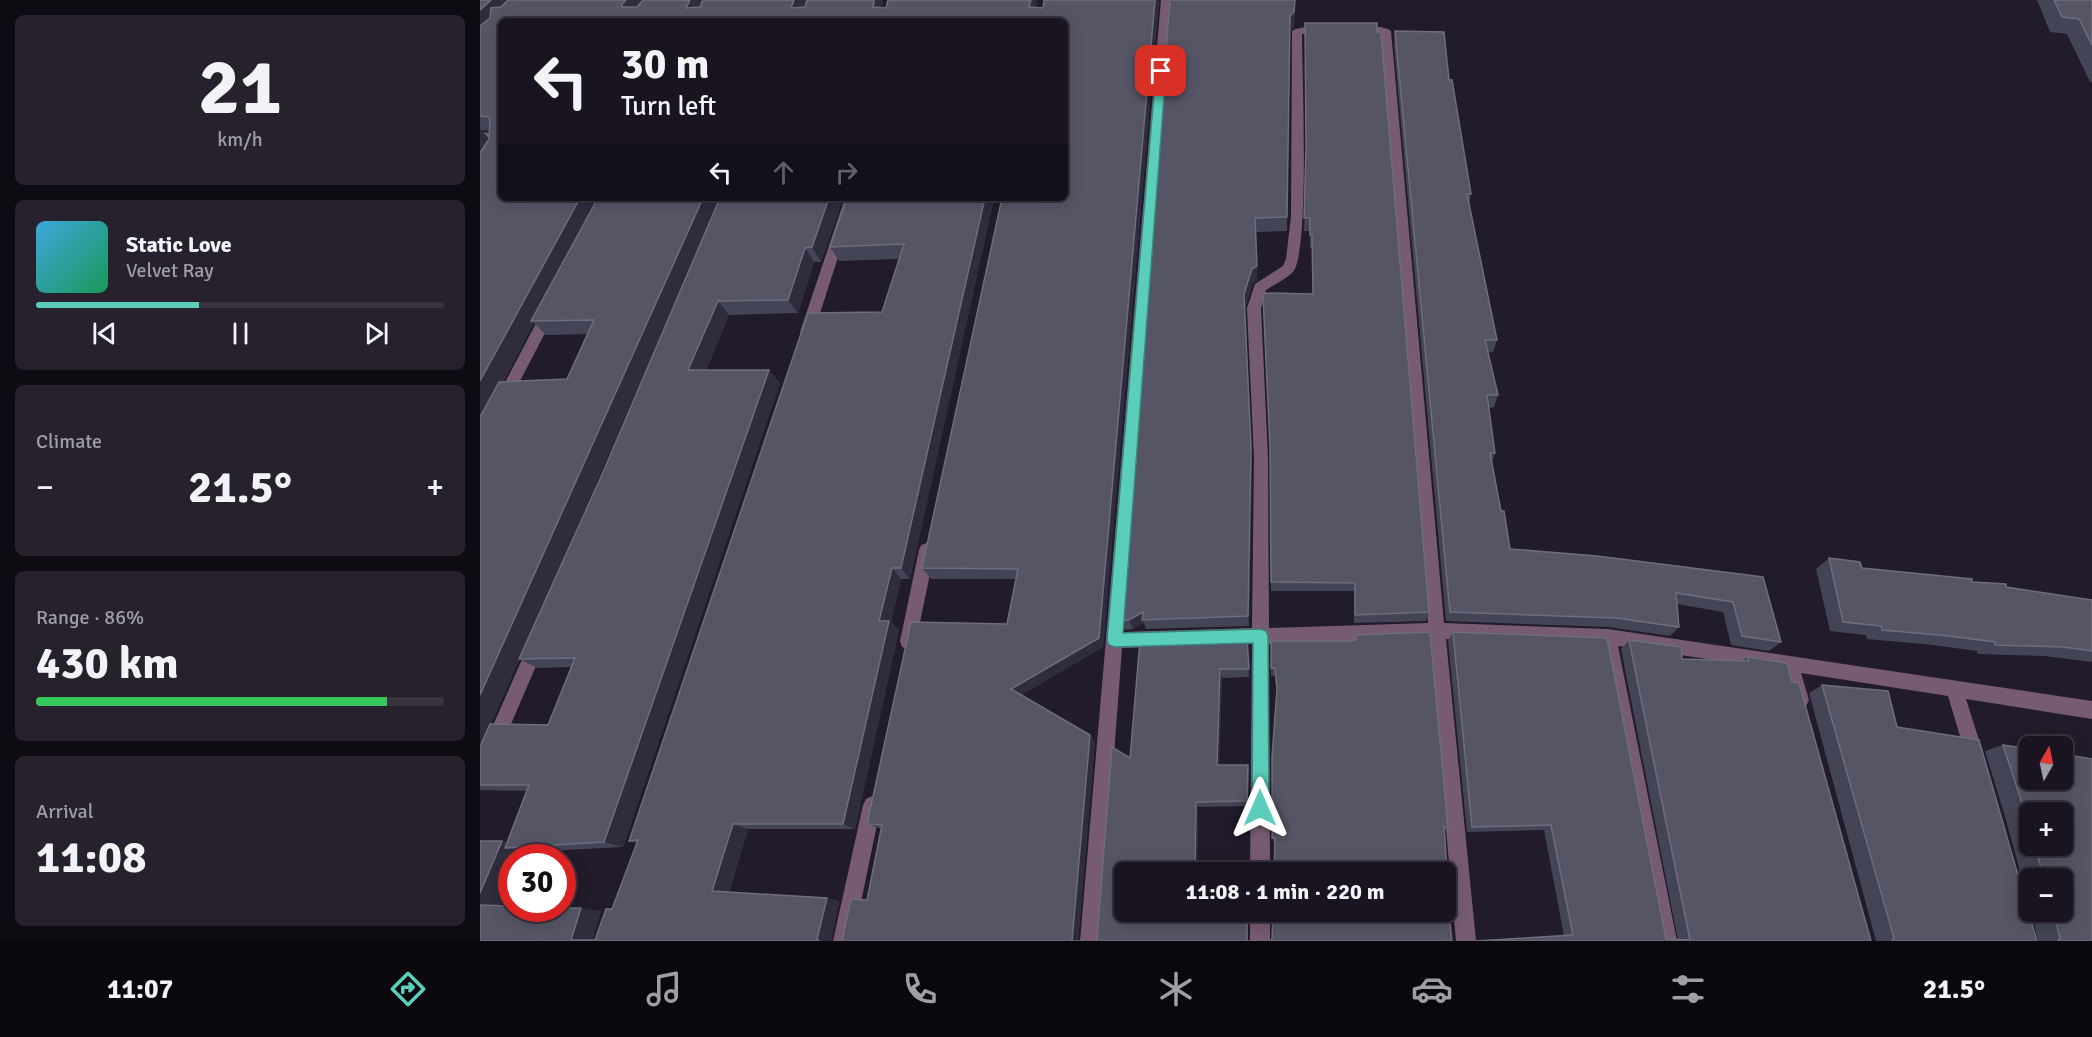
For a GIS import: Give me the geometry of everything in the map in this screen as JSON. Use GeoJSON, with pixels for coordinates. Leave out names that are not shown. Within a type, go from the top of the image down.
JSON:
{"type":"FeatureCollection","features":[{"type":"Feature","properties":{"kind":"street"},"geometry":{"type":"LineString","coordinates":[[1090,941],[1166,0]]}},
{"type":"Feature","properties":{"kind":"street"},"geometry":{"type":"LineString","coordinates":[[1260,862],[1261,458],[1254,308],[1260,287],[1288,269],[1292,259],[1297,216],[1297,31],[1386,31],[1419,443],[1466,941]]}},
{"type":"Feature","properties":{"kind":"street"},"geometry":{"type":"LineString","coordinates":[[480,136],[498,138]]}},
{"type":"Feature","properties":{"kind":"street"},"geometry":{"type":"LineString","coordinates":[[802,346],[850,201]]}},
{"type":"Feature","properties":{"kind":"street"},"geometry":{"type":"LineString","coordinates":[[496,413],[555,300]]}},
{"type":"Feature","properties":{"kind":"street"},"geometry":{"type":"LineString","coordinates":[[903,662],[930,535]]}},
{"type":"Feature","properties":{"kind":"street"},"geometry":{"type":"LineString","coordinates":[[1115,640],[1437,631],[1608,637],[2092,710]]}},
{"type":"Feature","properties":{"kind":"street"},"geometry":{"type":"LineString","coordinates":[[480,776],[542,634]]}},
{"type":"Feature","properties":{"kind":"street"},"geometry":{"type":"LineString","coordinates":[[1608,637],[1667,941]]}},
{"type":"Feature","properties":{"kind":"street"},"geometry":{"type":"LineString","coordinates":[[1790,663],[1805,718]]}},
{"type":"Feature","properties":{"kind":"street"},"geometry":{"type":"LineString","coordinates":[[1954,688],[1979,768]]}},
{"type":"Feature","properties":{"kind":"street"},"geometry":{"type":"LineString","coordinates":[[843,941],[876,790]]}},
{"type":"Feature","properties":{"kind":"street"},"geometry":{"type":"LineString","coordinates":[[1260,922],[1260,941]]}},
{"type":"Feature","properties":{"kind":"building"},"geometry":{"type":"Polygon","coordinates":[[[480,0],[491,0],[480,10],[480,0]]]}},
{"type":"Feature","properties":{"kind":"building"},"geometry":{"type":"Polygon","coordinates":[[[508,0],[626,0],[622,7],[637,7],[643,0],[690,0],[686,8],[700,7],[703,0],[794,0],[791,8],[805,7],[807,0],[874,0],[873,7],[886,8],[888,0],[1031,0],[1029,7],[1043,8],[1044,0],[1155,0],[1099,638],[1011,689],[1090,735],[1072,941],[842,941],[851,899],[867,900],[882,825],[867,824],[911,622],[1007,624],[1018,569],[922,568],[1001,201],[1068,201],[1068,18],[498,18],[498,201],[578,201],[480,381],[480,153],[489,139],[490,119],[480,116],[480,26],[490,18],[491,8],[501,7],[508,0]]]}},
{"type":"Feature","properties":{"kind":"building"},"geometry":{"type":"Polygon","coordinates":[[[1170,0],[1295,0],[1294,12],[1290,16],[1287,217],[1255,218],[1257,266],[1252,269],[1244,294],[1251,446],[1248,616],[1142,620],[1143,612],[1129,620],[1121,620],[1170,0]]]}},
{"type":"Feature","properties":{"kind":"building"},"geometry":{"type":"Polygon","coordinates":[[[2054,0],[2092,0],[2092,45],[2079,19],[2062,17],[2054,0]]]}},
{"type":"Feature","properties":{"kind":"building"},"geometry":{"type":"Polygon","coordinates":[[[1305,23],[1377,23],[1377,32],[1381,32],[1429,612],[1355,615],[1355,583],[1271,582],[1270,447],[1263,296],[1264,293],[1313,294],[1310,218],[1304,218],[1305,23]]]}},
{"type":"Feature","properties":{"kind":"building"},"geometry":{"type":"Polygon","coordinates":[[[1395,31],[1444,32],[1449,80],[1452,80],[1471,194],[1467,194],[1497,340],[1485,340],[1498,395],[1487,395],[1495,453],[1490,453],[1501,511],[1504,511],[1510,549],[1597,556],[1763,577],[1781,642],[1742,636],[1733,602],[1676,593],[1679,627],[1616,618],[1450,612],[1395,31]]]}},
{"type":"Feature","properties":{"kind":"building"},"geometry":{"type":"Polygon","coordinates":[[[596,201],[702,201],[480,695],[480,417],[499,382],[567,379],[594,320],[531,321],[596,201]]]}},
{"type":"Feature","properties":{"kind":"building"},"geometry":{"type":"Polygon","coordinates":[[[719,201],[828,201],[812,247],[805,248],[788,300],[718,301],[688,370],[769,370],[604,842],[507,844],[529,785],[480,785],[480,747],[490,724],[548,725],[575,658],[519,659],[603,472],[719,201]]]}},
{"type":"Feature","properties":{"kind":"building"},"geometry":{"type":"Polygon","coordinates":[[[846,201],[984,201],[901,568],[892,568],[879,621],[889,621],[843,824],[733,824],[712,891],[827,898],[817,939],[819,941],[480,941],[480,905],[498,906],[498,922],[576,922],[576,908],[581,908],[571,940],[595,940],[606,909],[612,909],[638,840],[629,841],[808,313],[882,312],[904,244],[830,247],[846,201]]]}},
{"type":"Feature","properties":{"kind":"building"},"geometry":{"type":"Polygon","coordinates":[[[1829,558],[1860,562],[1862,568],[1972,579],[1972,582],[2006,584],[2006,587],[2092,600],[2092,651],[2063,647],[1995,645],[1995,642],[1882,630],[1881,626],[1843,622],[1829,558]]]}},
{"type":"Feature","properties":{"kind":"building"},"geometry":{"type":"Polygon","coordinates":[[[1430,632],[1448,827],[1444,827],[1447,862],[1274,862],[1272,757],[1277,689],[1275,668],[1271,668],[1271,641],[1351,641],[1356,640],[1356,635],[1430,632]]]}},
{"type":"Feature","properties":{"kind":"building"},"geometry":{"type":"Polygon","coordinates":[[[1453,632],[1607,638],[1666,939],[1690,940],[1629,640],[1681,647],[1682,659],[1749,661],[1747,657],[1787,663],[1792,682],[1799,683],[1871,941],[1475,941],[1573,935],[1551,825],[1472,827],[1453,632]]]}},
{"type":"Feature","properties":{"kind":"building"},"geometry":{"type":"Polygon","coordinates":[[[1247,637],[1249,669],[1220,669],[1217,765],[1248,765],[1247,801],[1196,802],[1195,862],[1114,862],[1114,922],[1247,922],[1247,941],[1095,941],[1097,939],[1112,747],[1130,758],[1140,641],[1247,637]]]}},
{"type":"Feature","properties":{"kind":"building"},"geometry":{"type":"Polygon","coordinates":[[[1822,685],[1888,691],[1897,727],[1979,740],[2019,879],[2019,922],[2032,922],[2037,941],[1892,941],[1894,938],[1822,685]]]}},
{"type":"Feature","properties":{"kind":"building"},"geometry":{"type":"Polygon","coordinates":[[[2003,745],[2019,747],[2019,790],[2073,790],[2073,756],[2092,759],[2092,941],[2058,941],[2060,938],[2056,922],[2073,922],[2073,868],[2041,868],[2038,856],[2073,856],[2073,802],[2022,802],[2003,745]]]}},
{"type":"Feature","properties":{"kind":"building"},"geometry":{"type":"Polygon","coordinates":[[[480,841],[502,841],[498,844],[498,850],[480,893],[480,841]]]}},
{"type":"Feature","properties":{"kind":"building"},"geometry":{"type":"Polygon","coordinates":[[[1273,922],[1450,922],[1452,941],[1270,941],[1273,922]]]}},
{"type":"Feature","properties":{"kind":"route"},"geometry":{"type":"LineString","coordinates":[[1161,71],[1115,640],[1260,636],[1260,808]]}}]}
